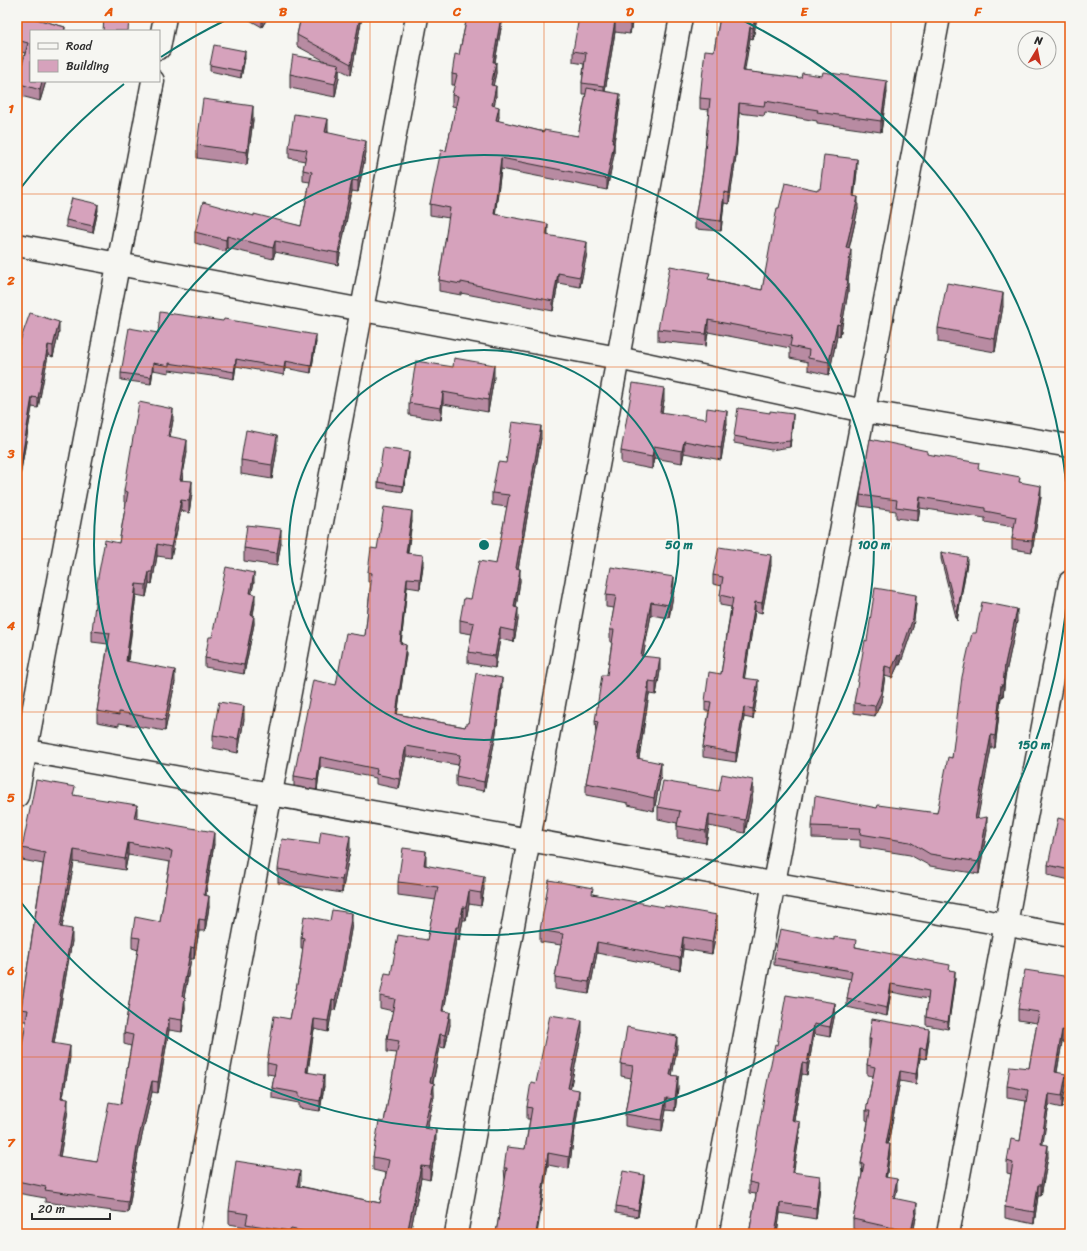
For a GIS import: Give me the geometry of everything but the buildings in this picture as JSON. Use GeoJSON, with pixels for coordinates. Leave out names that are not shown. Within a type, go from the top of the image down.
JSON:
{"type":"FeatureCollection","features":[{"type":"Feature","properties":{"kind":"street"},"geometry":{"type":"LineString","coordinates":[[160,43],[165,17]]}},
{"type":"Feature","properties":{"kind":"street"},"geometry":{"type":"LineString","coordinates":[[188,1234],[418,17]]}},
{"type":"Feature","properties":{"kind":"street"},"geometry":{"type":"LineString","coordinates":[[456,1234],[681,17]]}},
{"type":"Feature","properties":{"kind":"street"},"geometry":{"type":"LineString","coordinates":[[707,1234],[939,17]]}},
{"type":"Feature","properties":{"kind":"street"},"geometry":{"type":"LineString","coordinates":[[17,796],[21,750],[153,82]]}},
{"type":"Feature","properties":{"kind":"street"},"geometry":{"type":"LineString","coordinates":[[17,245],[618,358],[864,411],[1070,446]]}},
{"type":"Feature","properties":{"kind":"street"},"geometry":{"type":"LineString","coordinates":[[948,1234],[1070,582]]}},
{"type":"Feature","properties":{"kind":"street"},"geometry":{"type":"LineString","coordinates":[[21,750],[1070,936]]}}]}
